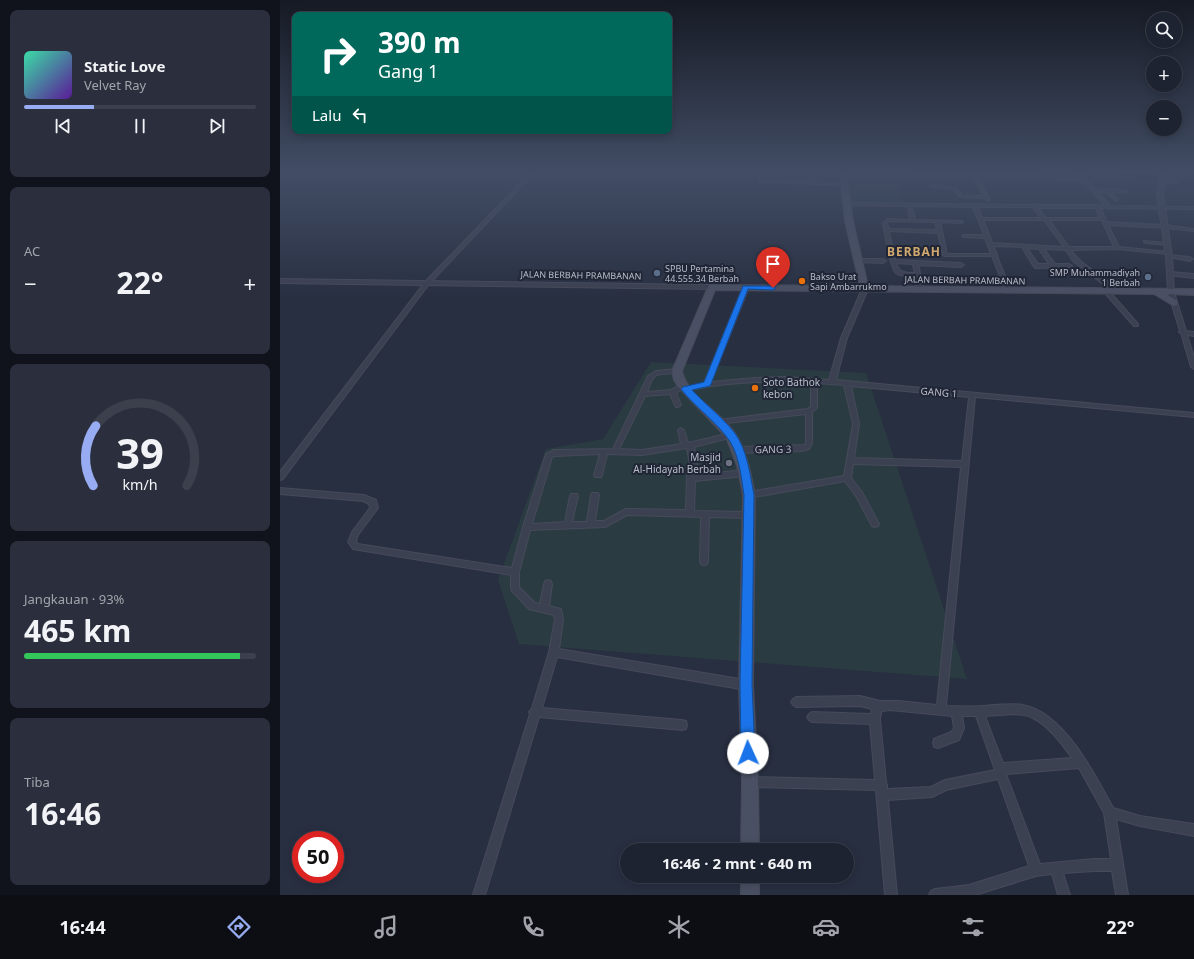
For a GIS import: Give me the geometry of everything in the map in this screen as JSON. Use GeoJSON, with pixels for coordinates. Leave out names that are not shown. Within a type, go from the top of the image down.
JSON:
{"type":"FeatureCollection","features":[{"type":"Feature","properties":{"kind":"main road"},"geometry":{"type":"LineString","coordinates":[[848,215],[851,233],[863,275],[865,289]]}},
{"type":"Feature","properties":{"kind":"main road"},"geometry":{"type":"LineString","coordinates":[[848,288],[863,275]]}},
{"type":"Feature","properties":{"kind":"main road"},"geometry":{"type":"LineString","coordinates":[[712,287],[678,371],[680,389],[719,422],[731,435],[738,450],[745,473],[749,495],[746,684],[750,782],[750,843]]}},
{"type":"Feature","properties":{"kind":"main road","name":"JALAN BERBAH PRAMBANAN"},"geometry":{"type":"LineString","coordinates":[[712,287],[1194,292]]}},
{"type":"Feature","properties":{"kind":"main road"},"geometry":{"type":"LineString","coordinates":[[1155,291],[1174,303]]}},
{"type":"Feature","properties":{"kind":"main road"},"geometry":{"type":"LineString","coordinates":[[750,883],[750,895]]}},
{"type":"Feature","properties":{"kind":"street"},"geometry":{"type":"LineString","coordinates":[[280,477],[427,283],[492,215]]}},
{"type":"Feature","properties":{"kind":"street"},"geometry":{"type":"LineString","coordinates":[[912,215],[913,221]]}},
{"type":"Feature","properties":{"kind":"street"},"geometry":{"type":"LineString","coordinates":[[979,215],[1008,291]]}},
{"type":"Feature","properties":{"kind":"street"},"geometry":{"type":"LineString","coordinates":[[1042,215],[1075,260],[1108,284],[1111,291],[1136,325]]}},
{"type":"Feature","properties":{"kind":"street"},"geometry":{"type":"LineString","coordinates":[[1102,215],[1117,248]]}},
{"type":"Feature","properties":{"kind":"street"},"geometry":{"type":"LineString","coordinates":[[1163,215],[1168,244],[1171,292],[1182,332],[1194,367]]}},
{"type":"Feature","properties":{"kind":"street"},"geometry":{"type":"LineString","coordinates":[[981,219],[1105,221],[1194,230]]}},
{"type":"Feature","properties":{"kind":"street"},"geometry":{"type":"LineString","coordinates":[[918,275],[899,274],[896,270],[886,220],[961,222]]}},
{"type":"Feature","properties":{"kind":"street"},"geometry":{"type":"LineString","coordinates":[[937,221],[947,263]]}},
{"type":"Feature","properties":{"kind":"street"},"geometry":{"type":"LineString","coordinates":[[887,230],[940,232]]}},
{"type":"Feature","properties":{"kind":"street"},"geometry":{"type":"LineString","coordinates":[[964,236],[988,237]]}},
{"type":"Feature","properties":{"kind":"street"},"geometry":{"type":"LineString","coordinates":[[1146,242],[1168,244]]}},
{"type":"Feature","properties":{"kind":"street"},"geometry":{"type":"LineString","coordinates":[[991,244],[1066,249],[1117,248],[1190,259]]}},
{"type":"Feature","properties":{"kind":"street"},"geometry":{"type":"LineString","coordinates":[[1023,246],[1036,266],[1069,266]]}},
{"type":"Feature","properties":{"kind":"street"},"geometry":{"type":"LineString","coordinates":[[1041,248],[1053,266]]}},
{"type":"Feature","properties":{"kind":"street"},"geometry":{"type":"LineString","coordinates":[[945,255],[995,255]]}},
{"type":"Feature","properties":{"kind":"street"},"geometry":{"type":"LineString","coordinates":[[859,261],[882,261]]}},
{"type":"Feature","properties":{"kind":"street"},"geometry":{"type":"LineString","coordinates":[[893,261],[961,265]]}},
{"type":"Feature","properties":{"kind":"street"},"geometry":{"type":"LineString","coordinates":[[916,262],[920,290]]}},
{"type":"Feature","properties":{"kind":"street"},"geometry":{"type":"LineString","coordinates":[[1171,274],[1194,276]]}},
{"type":"Feature","properties":{"kind":"street","name":"JALAN BERBAH PRAMBANAN"},"geometry":{"type":"LineString","coordinates":[[280,281],[712,287]]}},
{"type":"Feature","properties":{"kind":"street"},"geometry":{"type":"LineString","coordinates":[[707,384],[746,287]]}},
{"type":"Feature","properties":{"kind":"street"},"geometry":{"type":"LineString","coordinates":[[832,382],[844,338],[865,289]]}},
{"type":"Feature","properties":{"kind":"street"},"geometry":{"type":"LineString","coordinates":[[1182,332],[1194,334]]}},
{"type":"Feature","properties":{"kind":"street"},"geometry":{"type":"LineString","coordinates":[[615,451],[653,374],[678,371]]}},
{"type":"Feature","properties":{"kind":"street","name":"GANG 1"},"geometry":{"type":"LineString","coordinates":[[643,394],[707,384],[755,380],[814,381],[1194,415]]}},
{"type":"Feature","properties":{"kind":"street"},"geometry":{"type":"LineString","coordinates":[[719,422],[809,411],[814,408],[814,381]]}},
{"type":"Feature","properties":{"kind":"street"},"geometry":{"type":"LineString","coordinates":[[847,384],[856,424],[847,478]]}},
{"type":"Feature","properties":{"kind":"street"},"geometry":{"type":"LineString","coordinates":[[678,405],[680,389]]}},
{"type":"Feature","properties":{"kind":"street"},"geometry":{"type":"LineString","coordinates":[[941,710],[972,395]]}},
{"type":"Feature","properties":{"kind":"street","name":"GANG 3"},"geometry":{"type":"LineString","coordinates":[[738,450],[807,447],[809,443],[809,411]]}},
{"type":"Feature","properties":{"kind":"street"},"geometry":{"type":"LineString","coordinates":[[681,430],[688,446],[693,476],[690,514]]}},
{"type":"Feature","properties":{"kind":"street"},"geometry":{"type":"LineString","coordinates":[[479,895],[534,712],[554,652],[559,614],[556,611],[532,606],[516,588],[515,572],[548,458],[551,454],[615,451],[636,452],[688,446],[731,435]]}},
{"type":"Feature","properties":{"kind":"street"},"geometry":{"type":"LineString","coordinates":[[598,475],[604,452]]}},
{"type":"Feature","properties":{"kind":"street"},"geometry":{"type":"LineString","coordinates":[[851,461],[963,464]]}},
{"type":"Feature","properties":{"kind":"street"},"geometry":{"type":"LineString","coordinates":[[693,476],[706,478],[745,473]]}},
{"type":"Feature","properties":{"kind":"street"},"geometry":{"type":"LineString","coordinates":[[749,495],[847,478]]}},
{"type":"Feature","properties":{"kind":"street"},"geometry":{"type":"LineString","coordinates":[[847,478],[859,494],[875,524]]}},
{"type":"Feature","properties":{"kind":"street"},"geometry":{"type":"LineString","coordinates":[[280,491],[364,498],[373,502],[374,508],[352,542],[356,547],[515,572]]}},
{"type":"Feature","properties":{"kind":"street"},"geometry":{"type":"LineString","coordinates":[[591,524],[595,495]]}},
{"type":"Feature","properties":{"kind":"street"},"geometry":{"type":"LineString","coordinates":[[568,525],[574,496]]}},
{"type":"Feature","properties":{"kind":"street"},"geometry":{"type":"LineString","coordinates":[[527,527],[610,523],[620,514],[626,512],[749,515]]}},
{"type":"Feature","properties":{"kind":"street"},"geometry":{"type":"LineString","coordinates":[[704,562],[705,515]]}},
{"type":"Feature","properties":{"kind":"street"},"geometry":{"type":"LineString","coordinates":[[544,608],[548,584]]}},
{"type":"Feature","properties":{"kind":"street"},"geometry":{"type":"LineString","coordinates":[[554,652],[746,684]]}},
{"type":"Feature","properties":{"kind":"street"},"geometry":{"type":"LineString","coordinates":[[796,702],[860,701],[880,706],[898,704],[956,711],[979,712],[1023,710],[1034,713],[1058,733],[1081,763],[1096,786],[1109,812],[1122,895]]}},
{"type":"Feature","properties":{"kind":"street"},"geometry":{"type":"LineString","coordinates":[[880,706],[876,711],[875,719],[883,790],[891,895]]}},
{"type":"Feature","properties":{"kind":"street"},"geometry":{"type":"LineString","coordinates":[[938,743],[955,736],[959,728],[956,711]]}},
{"type":"Feature","properties":{"kind":"street"},"geometry":{"type":"LineString","coordinates":[[534,712],[682,725]]}},
{"type":"Feature","properties":{"kind":"street"},"geometry":{"type":"LineString","coordinates":[[979,712],[1036,870]]}},
{"type":"Feature","properties":{"kind":"street"},"geometry":{"type":"LineString","coordinates":[[812,717],[875,719]]}},
{"type":"Feature","properties":{"kind":"street"},"geometry":{"type":"LineString","coordinates":[[750,782],[932,792],[945,785],[1001,773],[1004,768],[1081,763]]}},
{"type":"Feature","properties":{"kind":"street"},"geometry":{"type":"LineString","coordinates":[[1109,812],[1140,821],[1194,830]]}},
{"type":"Feature","properties":{"kind":"street"},"geometry":{"type":"LineString","coordinates":[[935,895],[968,891],[1036,870],[1094,864],[1118,865]]}},
{"type":"Feature","properties":{"kind":"street"},"geometry":{"type":"LineString","coordinates":[[1056,869],[1064,895]]}},
{"type":"Feature","properties":{"kind":"shaded area"},"geometry":{"type":"Polygon","coordinates":[[[651,362],[866,373],[967,679],[519,644],[498,580],[546,449],[603,439],[651,362]]]}},
{"type":"Feature","properties":{"kind":"place","name":"SPBU Pertamina 44.555.34 Berbah"},"geometry":{"type":"Point","coordinates":[657,273]}},
{"type":"Feature","properties":{"kind":"place","name":"SMP Muhammadiyah 1 Berbah"},"geometry":{"type":"Point","coordinates":[1148,277]}},
{"type":"Feature","properties":{"kind":"place","name":"Bakso Urat Sapi Ambarrukmo"},"geometry":{"type":"Point","coordinates":[802,281]}},
{"type":"Feature","properties":{"kind":"place","name":"Soto Bathok kebon"},"geometry":{"type":"Point","coordinates":[755,388]}},
{"type":"Feature","properties":{"kind":"place","name":"Masjid Al-Hidayah Berbah"},"geometry":{"type":"Point","coordinates":[729,463]}},
{"type":"Feature","properties":{"kind":"district","name":"BERBAH"},"geometry":{"type":"Point","coordinates":[914,251]}},
{"type":"Feature","properties":{"kind":"route"},"geometry":{"type":"LineString","coordinates":[[748,753],[746,684],[749,495],[745,473],[738,450],[731,435],[686,389],[707,384],[746,287],[773,288]]}}]}
